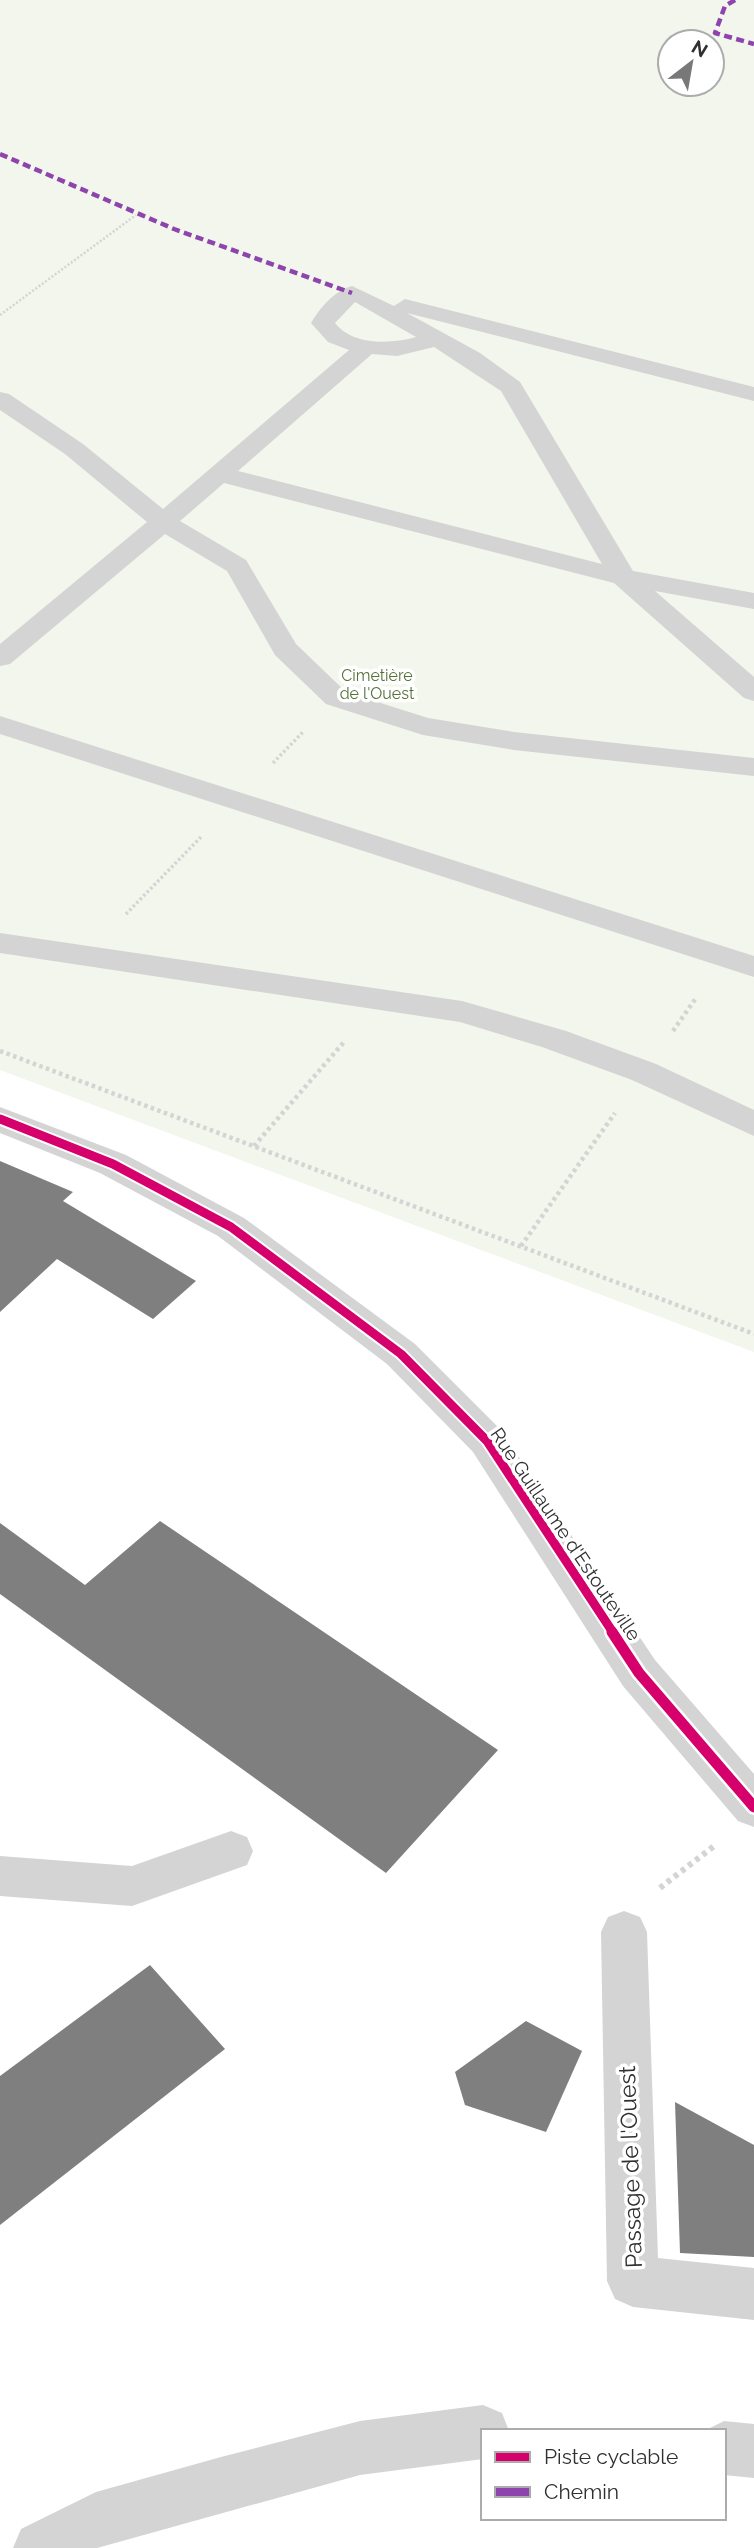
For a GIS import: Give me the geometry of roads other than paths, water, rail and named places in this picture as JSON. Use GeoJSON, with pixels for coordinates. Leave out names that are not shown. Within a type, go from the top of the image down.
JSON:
{"type":"FeatureCollection","features":[{"type":"Feature","properties":{"kind":"street","name":"Rue Guillaume d'Estouteville"},"geometry":{"type":"LineString","coordinates":[[0,1119],[113,1164],[231,1227],[401,1354],[487,1441],[639,1673],[754,1807]]}},
{"type":"Feature","properties":{"kind":"lane"},"geometry":{"type":"LineString","coordinates":[[352,293],[329,313],[323,323],[327,330],[339,338],[367,347],[397,349],[437,339]]}},
{"type":"Feature","properties":{"kind":"lane"},"geometry":{"type":"LineString","coordinates":[[352,293],[369,299],[484,363],[511,387],[623,577],[754,692]]}},
{"type":"Feature","properties":{"kind":"lane"},"geometry":{"type":"LineString","coordinates":[[352,293],[754,394]]}},
{"type":"Feature","properties":{"kind":"lane"},"geometry":{"type":"LineString","coordinates":[[0,658],[367,347]]}},
{"type":"Feature","properties":{"kind":"lane"},"geometry":{"type":"LineString","coordinates":[[0,399],[74,449],[163,522],[237,566],[285,649],[336,698],[423,726],[514,741],[754,767]]}},
{"type":"Feature","properties":{"kind":"lane"},"geometry":{"type":"LineString","coordinates":[[219,474],[623,577],[754,601]]}},
{"type":"Feature","properties":{"kind":"lane"},"geometry":{"type":"LineString","coordinates":[[0,725],[754,967]]}},
{"type":"Feature","properties":{"kind":"lane"},"geometry":{"type":"LineString","coordinates":[[0,943],[463,1012],[554,1038],[644,1072],[754,1124]]}},
{"type":"Feature","properties":{"kind":"lane"},"geometry":{"type":"LineString","coordinates":[[0,1876],[132,1886],[231,1851]]}},
{"type":"Feature","properties":{"kind":"lane","name":"Passage de l'Ouest"},"geometry":{"type":"LineString","coordinates":[[624,1932],[633,2281],[754,2294]]}},
{"type":"Feature","properties":{"kind":"lane"},"geometry":{"type":"LineString","coordinates":[[40,2548],[96,2519],[272,2471],[360,2448],[481,2432]]}},
{"type":"Feature","properties":{"kind":"lane"},"geometry":{"type":"LineString","coordinates":[[726,2448],[754,2451]]}},
{"type":"Feature","properties":{"kind":"park label","name":"Cimetière de l'Ouest"},"geometry":{"type":"Point","coordinates":[377,684]}}]}
